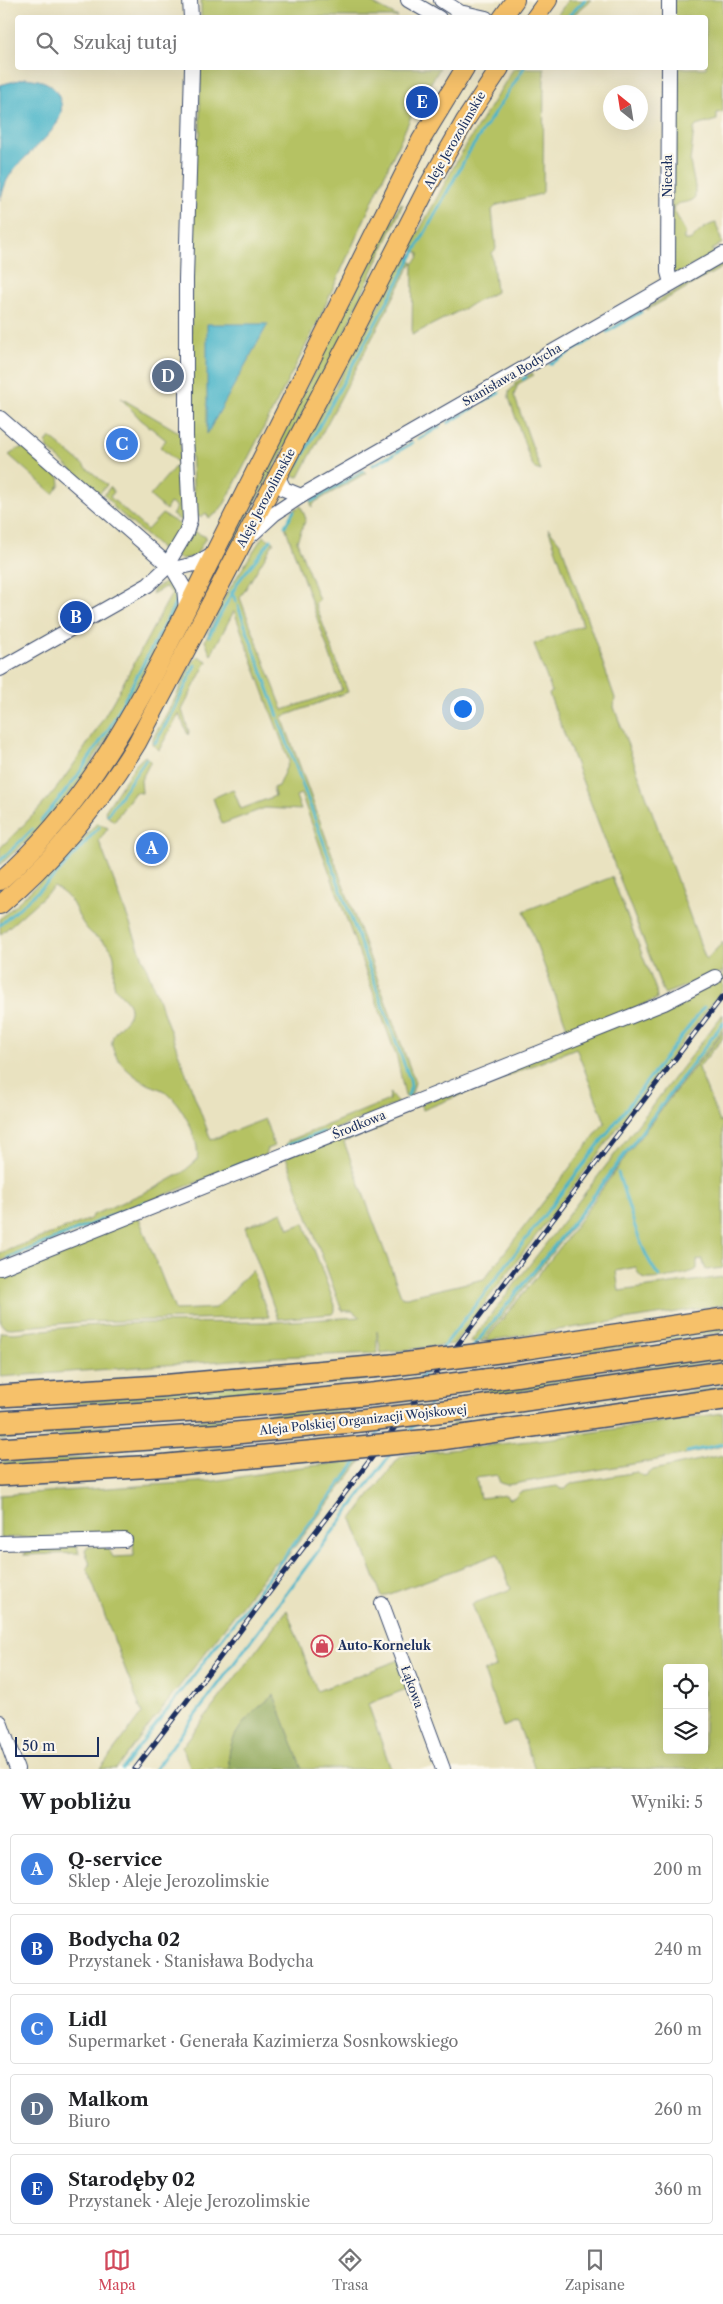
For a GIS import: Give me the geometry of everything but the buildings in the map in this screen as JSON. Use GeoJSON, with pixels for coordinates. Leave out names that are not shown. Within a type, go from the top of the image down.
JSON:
{"type":"FeatureCollection","features":[{"type":"Feature","properties":{"kind":"highway"},"geometry":{"type":"LineString","coordinates":[[4,1396],[245,1379],[394,1365],[507,1351],[723,1319]]}},
{"type":"Feature","properties":{"kind":"highway","name":"Aleja Polskiej Organizacji Wojskowej"},"geometry":{"type":"LineString","coordinates":[[0,1422],[235,1407],[372,1394],[723,1346]]}},
{"type":"Feature","properties":{"kind":"highway","name":"Aleja Polskiej Organizacji Wojskowej"},"geometry":{"type":"LineString","coordinates":[[0,1448],[216,1434],[351,1422],[463,1409],[723,1372]]}},
{"type":"Feature","properties":{"kind":"highway"},"geometry":{"type":"LineString","coordinates":[[0,1475],[157,1466],[441,1439],[723,1399]]}},
{"type":"Feature","properties":{"kind":"main road"},"geometry":{"type":"LineString","coordinates":[[537,15],[548,0]]}},
{"type":"Feature","properties":{"kind":"main road","name":"Aleje Jerozolimskie"},"geometry":{"type":"LineString","coordinates":[[0,881],[54,826],[94,776],[122,731],[186,611],[421,140],[461,72]]}},
{"type":"Feature","properties":{"kind":"main road","name":"Aleje Jerozolimskie"},"geometry":{"type":"LineString","coordinates":[[0,905],[63,844],[110,786],[150,718],[353,333],[428,186],[489,76]]}},
{"type":"Feature","properties":{"kind":"street"},"geometry":{"type":"LineString","coordinates":[[190,0],[191,15]]}},
{"type":"Feature","properties":{"kind":"street"},"geometry":{"type":"LineString","coordinates":[[408,0],[433,15]]}},
{"type":"Feature","properties":{"kind":"street"},"geometry":{"type":"LineString","coordinates":[[441,0],[466,15]]}},
{"type":"Feature","properties":{"kind":"street"},"geometry":{"type":"LineString","coordinates":[[669,0],[669,15]]}},
{"type":"Feature","properties":{"kind":"street"},"geometry":{"type":"LineString","coordinates":[[496,15],[508,10]]}},
{"type":"Feature","properties":{"kind":"street"},"geometry":{"type":"LineString","coordinates":[[0,669],[148,584],[170,566],[186,533],[190,520],[186,436],[186,271],[192,70]]}},
{"type":"Feature","properties":{"kind":"street","name":"Niecała"},"geometry":{"type":"LineString","coordinates":[[669,70],[668,272],[672,283]]}},
{"type":"Feature","properties":{"kind":"street","name":"Stanisława Bodycha"},"geometry":{"type":"LineString","coordinates":[[241,545],[274,514],[302,496],[723,254]]}},
{"type":"Feature","properties":{"kind":"street"},"geometry":{"type":"LineString","coordinates":[[0,418],[170,566],[184,588],[186,611]]}},
{"type":"Feature","properties":{"kind":"street"},"geometry":{"type":"LineString","coordinates":[[277,475],[284,490],[302,496]]}},
{"type":"Feature","properties":{"kind":"street"},"geometry":{"type":"LineString","coordinates":[[170,566],[195,564],[214,553]]}},
{"type":"Feature","properties":{"kind":"street","name":"Środkowa"},"geometry":{"type":"LineString","coordinates":[[0,1268],[655,1007],[716,977]]}},
{"type":"Feature","properties":{"kind":"street"},"geometry":{"type":"LineString","coordinates":[[0,1543],[125,1540]]}},
{"type":"Feature","properties":{"kind":"street","name":"Łąkowa"},"geometry":{"type":"LineString","coordinates":[[382,1604],[443,1769]]}},
{"type":"Feature","properties":{"kind":"street"},"geometry":{"type":"LineString","coordinates":[[0,1722],[17,1769]]}},
{"type":"Feature","properties":{"kind":"green space"},"geometry":{"type":"Polygon","coordinates":[[[201,0],[366,0],[394,15],[201,15],[201,0]]]}},
{"type":"Feature","properties":{"kind":"green space"},"geometry":{"type":"Polygon","coordinates":[[[568,0],[591,0],[573,15],[557,15],[568,0]]]}},
{"type":"Feature","properties":{"kind":"green space"},"geometry":{"type":"Polygon","coordinates":[[[672,0],[723,0],[723,112],[717,113],[717,120],[696,126],[694,129],[690,162],[695,186],[695,198],[678,204],[673,208],[686,234],[684,240],[692,240],[702,229],[716,223],[722,243],[712,250],[714,254],[676,275],[671,266],[673,70],[708,70],[708,15],[672,15],[672,0]]]}},
{"type":"Feature","properties":{"kind":"green space"},"geometry":{"type":"Polygon","coordinates":[[[200,70],[439,70],[415,108],[315,328],[225,503],[217,513],[209,518],[206,513],[201,517],[195,516],[190,436],[193,149],[200,135],[200,70]]]}},
{"type":"Feature","properties":{"kind":"green space"},"geometry":{"type":"Polygon","coordinates":[[[513,70],[544,70],[543,192],[497,205],[492,210],[496,249],[492,253],[496,292],[412,335],[413,264],[419,257],[419,253],[411,249],[411,246],[460,155],[513,70]]]}},
{"type":"Feature","properties":{"kind":"green space"},"geometry":{"type":"Polygon","coordinates":[[[401,203],[403,204],[347,327],[233,547],[227,543],[401,203]]]}},
{"type":"Feature","properties":{"kind":"green space"},"geometry":{"type":"Polygon","coordinates":[[[409,257],[413,264],[411,264],[299,477],[290,475],[289,473],[404,258],[409,257]]]}},
{"type":"Feature","properties":{"kind":"green space"},"geometry":{"type":"Polygon","coordinates":[[[723,263],[723,267],[647,310],[646,308],[723,263]]]}},
{"type":"Feature","properties":{"kind":"green space"},"geometry":{"type":"Polygon","coordinates":[[[532,373],[534,375],[518,384],[514,395],[541,471],[535,469],[530,460],[509,398],[509,391],[515,386],[514,383],[532,373]]]}},
{"type":"Feature","properties":{"kind":"green space"},"geometry":{"type":"Polygon","coordinates":[[[121,398],[177,431],[180,436],[185,523],[172,515],[177,507],[170,503],[166,510],[150,496],[178,463],[160,447],[166,440],[140,419],[121,398]]]}},
{"type":"Feature","properties":{"kind":"green space"},"geometry":{"type":"Polygon","coordinates":[[[50,437],[107,485],[99,494],[49,450],[46,443],[50,437]]]}},
{"type":"Feature","properties":{"kind":"green space"},"geometry":{"type":"Polygon","coordinates":[[[25,447],[59,477],[60,484],[53,494],[9,455],[25,447]]]}},
{"type":"Feature","properties":{"kind":"green space"},"geometry":{"type":"Polygon","coordinates":[[[363,470],[366,473],[315,502],[312,507],[310,500],[363,470]]]}},
{"type":"Feature","properties":{"kind":"green space"},"geometry":{"type":"Polygon","coordinates":[[[110,487],[114,492],[110,497],[147,530],[162,514],[183,526],[165,552],[112,506],[113,504],[104,495],[110,487]]]}},
{"type":"Feature","properties":{"kind":"green space"},"geometry":{"type":"Polygon","coordinates":[[[301,506],[306,519],[297,541],[319,600],[315,603],[348,692],[282,717],[415,1082],[410,1100],[405,1096],[397,1058],[301,794],[296,796],[301,810],[265,808],[222,824],[213,798],[233,789],[241,809],[275,796],[273,788],[278,786],[289,761],[234,611],[211,655],[205,641],[226,594],[263,536],[274,542],[240,598],[283,710],[342,690],[285,526],[293,510],[301,506]]]}},
{"type":"Feature","properties":{"kind":"green space"},"geometry":{"type":"Polygon","coordinates":[[[548,528],[561,544],[615,698],[614,707],[706,960],[723,942],[723,974],[722,972],[664,994],[549,694],[552,692],[534,644],[583,625],[548,528]]]}},
{"type":"Feature","properties":{"kind":"green space"},"geometry":{"type":"Polygon","coordinates":[[[191,530],[206,537],[195,557],[180,559],[175,556],[191,530]]]}},
{"type":"Feature","properties":{"kind":"green space"},"geometry":{"type":"Polygon","coordinates":[[[224,549],[230,553],[115,766],[77,818],[0,896],[0,889],[40,851],[224,549]]]}},
{"type":"Feature","properties":{"kind":"green space"},"geometry":{"type":"Polygon","coordinates":[[[166,582],[172,582],[177,585],[180,595],[178,605],[124,711],[76,786],[37,832],[0,865],[0,848],[55,790],[78,759],[106,713],[172,593],[165,587],[152,594],[154,589],[166,582]]]}},
{"type":"Feature","properties":{"kind":"green space"},"geometry":{"type":"Polygon","coordinates":[[[198,656],[207,661],[182,710],[189,732],[188,735],[179,714],[159,750],[153,745],[153,738],[175,699],[191,664],[198,656]]]}},
{"type":"Feature","properties":{"kind":"green space"},"geometry":{"type":"Polygon","coordinates":[[[145,756],[151,761],[141,780],[142,793],[135,792],[114,821],[108,817],[105,811],[136,764],[145,756]]]}},
{"type":"Feature","properties":{"kind":"green space"},"geometry":{"type":"Polygon","coordinates":[[[97,823],[108,828],[99,841],[211,1140],[265,1119],[274,1146],[267,1149],[265,1155],[0,1261],[0,1253],[90,1219],[93,1215],[157,1187],[182,1173],[197,1160],[196,1143],[193,1134],[179,1106],[165,1092],[129,1071],[114,1052],[112,1044],[115,1032],[127,1019],[130,1006],[115,987],[114,957],[111,949],[88,930],[71,901],[54,887],[0,935],[0,919],[68,856],[97,823]]]}},
{"type":"Feature","properties":{"kind":"green space"},"geometry":{"type":"Polygon","coordinates":[[[612,877],[656,990],[657,999],[569,1033],[524,911],[612,877]]]}},
{"type":"Feature","properties":{"kind":"green space"},"geometry":{"type":"Polygon","coordinates":[[[723,974],[723,989],[454,1344],[381,1353],[377,1331],[377,1353],[275,1357],[0,1377],[0,1332],[14,1333],[82,1326],[138,1323],[274,1322],[360,1317],[352,1311],[342,1311],[286,1157],[379,1120],[382,1127],[344,1142],[402,1298],[484,1279],[605,1122],[576,1048],[423,1110],[420,1104],[717,979],[723,974]]]}},
{"type":"Feature","properties":{"kind":"green space"},"geometry":{"type":"Polygon","coordinates":[[[723,1014],[723,1029],[713,1044],[685,1077],[562,1240],[483,1341],[470,1342],[723,1014]]]}},
{"type":"Feature","properties":{"kind":"green space"},"geometry":{"type":"Polygon","coordinates":[[[723,1031],[723,1038],[698,1068],[720,1122],[723,1121],[723,1268],[706,1270],[702,1259],[697,1260],[697,1269],[694,1271],[665,1278],[642,1278],[636,1267],[616,1271],[619,1291],[723,1277],[723,1305],[485,1341],[562,1245],[628,1153],[723,1031]]]}},
{"type":"Feature","properties":{"kind":"green space"},"geometry":{"type":"Polygon","coordinates":[[[390,1093],[398,1103],[289,1149],[286,1144],[288,1141],[389,1100],[390,1093]]]}},
{"type":"Feature","properties":{"kind":"green space"},"geometry":{"type":"Polygon","coordinates":[[[282,1212],[289,1229],[304,1223],[335,1305],[335,1311],[332,1314],[278,1319],[245,1227],[282,1212]]]}},
{"type":"Feature","properties":{"kind":"green space"},"geometry":{"type":"Polygon","coordinates":[[[138,1216],[175,1310],[216,1308],[252,1270],[269,1317],[81,1322],[4,1327],[1,1323],[0,1271],[138,1216]]]}},
{"type":"Feature","properties":{"kind":"green space"},"geometry":{"type":"Polygon","coordinates":[[[723,1326],[723,1332],[498,1365],[502,1359],[723,1326]]]}},
{"type":"Feature","properties":{"kind":"green space"},"geometry":{"type":"Polygon","coordinates":[[[723,1355],[723,1362],[474,1398],[477,1392],[723,1355]]]}},
{"type":"Feature","properties":{"kind":"green space"},"geometry":{"type":"Polygon","coordinates":[[[388,1373],[383,1378],[288,1388],[144,1400],[0,1408],[0,1403],[388,1373]]]}},
{"type":"Feature","properties":{"kind":"green space"},"geometry":{"type":"Polygon","coordinates":[[[723,1386],[723,1392],[449,1430],[453,1424],[572,1410],[723,1386]]]}},
{"type":"Feature","properties":{"kind":"green space"},"geometry":{"type":"Polygon","coordinates":[[[363,1405],[359,1410],[238,1424],[0,1439],[0,1432],[188,1421],[363,1405]]]}},
{"type":"Feature","properties":{"kind":"green space"},"geometry":{"type":"Polygon","coordinates":[[[723,1413],[723,1446],[657,1460],[507,1485],[500,1483],[497,1475],[476,1478],[480,1498],[506,1495],[509,1499],[515,1497],[520,1492],[557,1486],[561,1489],[566,1489],[573,1483],[637,1472],[643,1476],[653,1470],[723,1455],[723,1769],[535,1769],[517,1721],[503,1727],[484,1672],[496,1667],[472,1604],[511,1589],[498,1554],[382,1597],[352,1519],[398,1459],[405,1455],[554,1438],[723,1413]]]}},
{"type":"Feature","properties":{"kind":"green space"},"geometry":{"type":"Polygon","coordinates":[[[339,1437],[335,1443],[0,1468],[0,1462],[84,1458],[339,1437]]]}},
{"type":"Feature","properties":{"kind":"green space"},"geometry":{"type":"Polygon","coordinates":[[[362,1460],[286,1558],[274,1563],[116,1769],[100,1769],[142,1713],[87,1569],[90,1565],[85,1550],[87,1547],[107,1546],[113,1557],[134,1556],[133,1535],[0,1538],[0,1495],[215,1481],[294,1468],[362,1460]]]}},
{"type":"Feature","properties":{"kind":"green space"},"geometry":{"type":"Polygon","coordinates":[[[77,1546],[79,1553],[24,1555],[28,1548],[77,1546]]]}},
{"type":"Feature","properties":{"kind":"green space"},"geometry":{"type":"Polygon","coordinates":[[[287,1610],[317,1691],[399,1660],[409,1688],[368,1704],[391,1769],[302,1769],[274,1695],[248,1718],[235,1736],[229,1757],[230,1769],[191,1769],[182,1747],[287,1610]]]}},
{"type":"Feature","properties":{"kind":"green space"},"geometry":{"type":"Polygon","coordinates":[[[274,1695],[302,1769],[230,1769],[229,1757],[235,1736],[248,1718],[274,1695]]]}},
{"type":"Feature","properties":{"kind":"water"},"geometry":{"type":"Polygon","coordinates":[[[26,78],[45,82],[55,90],[61,106],[60,117],[46,137],[10,175],[0,200],[0,85],[26,78]]]}},
{"type":"Feature","properties":{"kind":"water"},"geometry":{"type":"Polygon","coordinates":[[[207,324],[268,324],[207,434],[207,324]]]}},
{"type":"Feature","properties":{"kind":"waterway"},"geometry":{"type":"LineString","coordinates":[[569,15],[585,0]]}},
{"type":"Feature","properties":{"kind":"waterway"},"geometry":{"type":"LineString","coordinates":[[298,465],[469,152],[523,70]]}},
{"type":"Feature","properties":{"kind":"waterway"},"geometry":{"type":"LineString","coordinates":[[607,332],[641,312]]}},
{"type":"Feature","properties":{"kind":"waterway"},"geometry":{"type":"LineString","coordinates":[[550,364],[591,340]]}},
{"type":"Feature","properties":{"kind":"waterway"},"geometry":{"type":"LineString","coordinates":[[484,401],[499,393]]}},
{"type":"Feature","properties":{"kind":"waterway"},"geometry":{"type":"LineString","coordinates":[[466,412],[474,408]]}},
{"type":"Feature","properties":{"kind":"waterway"},"geometry":{"type":"LineString","coordinates":[[448,423],[463,414]]}},
{"type":"Feature","properties":{"kind":"waterway"},"geometry":{"type":"LineString","coordinates":[[419,439],[439,427]]}},
{"type":"Feature","properties":{"kind":"waterway"},"geometry":{"type":"LineString","coordinates":[[397,452],[412,443]]}},
{"type":"Feature","properties":{"kind":"waterway"},"geometry":{"type":"LineString","coordinates":[[373,465],[394,454]]}},
{"type":"Feature","properties":{"kind":"waterway"},"geometry":{"type":"LineString","coordinates":[[312,501],[363,471]]}},
{"type":"Feature","properties":{"kind":"waterway"},"geometry":{"type":"LineString","coordinates":[[285,526],[294,511]]}},
{"type":"Feature","properties":{"kind":"waterway"},"geometry":{"type":"LineString","coordinates":[[209,636],[238,582],[271,540]]}},
{"type":"Feature","properties":{"kind":"waterway"},"geometry":{"type":"LineString","coordinates":[[41,821],[76,778],[111,725],[174,606],[177,598],[175,587],[171,585]]}},
{"type":"Feature","properties":{"kind":"waterway"},"geometry":{"type":"LineString","coordinates":[[232,592],[236,602]]}},
{"type":"Feature","properties":{"kind":"waterway"},"geometry":{"type":"LineString","coordinates":[[238,606],[278,716]]}},
{"type":"Feature","properties":{"kind":"waterway"},"geometry":{"type":"LineString","coordinates":[[155,743],[174,710],[195,665]]}},
{"type":"Feature","properties":{"kind":"waterway"},"geometry":{"type":"LineString","coordinates":[[279,720],[410,1080],[411,1086],[408,1096]]}},
{"type":"Feature","properties":{"kind":"waterway"},"geometry":{"type":"LineString","coordinates":[[108,814],[146,759]]}},
{"type":"Feature","properties":{"kind":"waterway"},"geometry":{"type":"LineString","coordinates":[[0,925],[57,874],[99,827]]}},
{"type":"Feature","properties":{"kind":"waterway"},"geometry":{"type":"LineString","coordinates":[[0,861],[33,829]]}},
{"type":"Feature","properties":{"kind":"waterway"},"geometry":{"type":"LineString","coordinates":[[441,1350],[704,1007]]}},
{"type":"Feature","properties":{"kind":"waterway"},"geometry":{"type":"LineString","coordinates":[[473,1347],[580,1214],[723,1023]]}},
{"type":"Feature","properties":{"kind":"waterway"},"geometry":{"type":"LineString","coordinates":[[288,1145],[323,1132]]}},
{"type":"Feature","properties":{"kind":"waterway"},"geometry":{"type":"LineString","coordinates":[[221,1173],[250,1160]]}},
{"type":"Feature","properties":{"kind":"waterway"},"geometry":{"type":"LineString","coordinates":[[618,1173],[640,1241],[659,1276]]}},
{"type":"Feature","properties":{"kind":"waterway"},"geometry":{"type":"LineString","coordinates":[[8,1258],[146,1202]]}},
{"type":"Feature","properties":{"kind":"waterway"},"geometry":{"type":"LineString","coordinates":[[419,1380],[427,1369]]}},
{"type":"Feature","properties":{"kind":"waterway"},"geometry":{"type":"LineString","coordinates":[[429,1405],[438,1394]]}},
{"type":"Feature","properties":{"kind":"waterway"},"geometry":{"type":"LineString","coordinates":[[406,1435],[415,1424]]}},
{"type":"Feature","properties":{"kind":"waterway"},"geometry":{"type":"LineString","coordinates":[[375,1438],[383,1427]]}},
{"type":"Feature","properties":{"kind":"waterway"},"geometry":{"type":"LineString","coordinates":[[687,1452],[723,1444]]}},
{"type":"Feature","properties":{"kind":"waterway"},"geometry":{"type":"LineString","coordinates":[[155,1769],[393,1451]]}},
{"type":"Feature","properties":{"kind":"waterway"},"geometry":{"type":"LineString","coordinates":[[122,1769],[362,1455]]}},
{"type":"Feature","properties":{"kind":"railway"},"geometry":{"type":"LineString","coordinates":[[135,1769],[723,996]]}},
{"type":"Feature","properties":{"kind":"place","name":"Starodęby 02"},"geometry":{"type":"Point","coordinates":[422,102]}},
{"type":"Feature","properties":{"kind":"place","name":"Malkom"},"geometry":{"type":"Point","coordinates":[168,376]}},
{"type":"Feature","properties":{"kind":"place","name":"Lidl"},"geometry":{"type":"Point","coordinates":[122,444]}},
{"type":"Feature","properties":{"kind":"place","name":"Bodycha 02"},"geometry":{"type":"Point","coordinates":[76,617]}},
{"type":"Feature","properties":{"kind":"place","name":"Q-service"},"geometry":{"type":"Point","coordinates":[152,848]}},
{"type":"Feature","properties":{"kind":"place","name":"Auto-Korneluk"},"geometry":{"type":"Point","coordinates":[322,1646]}}]}
